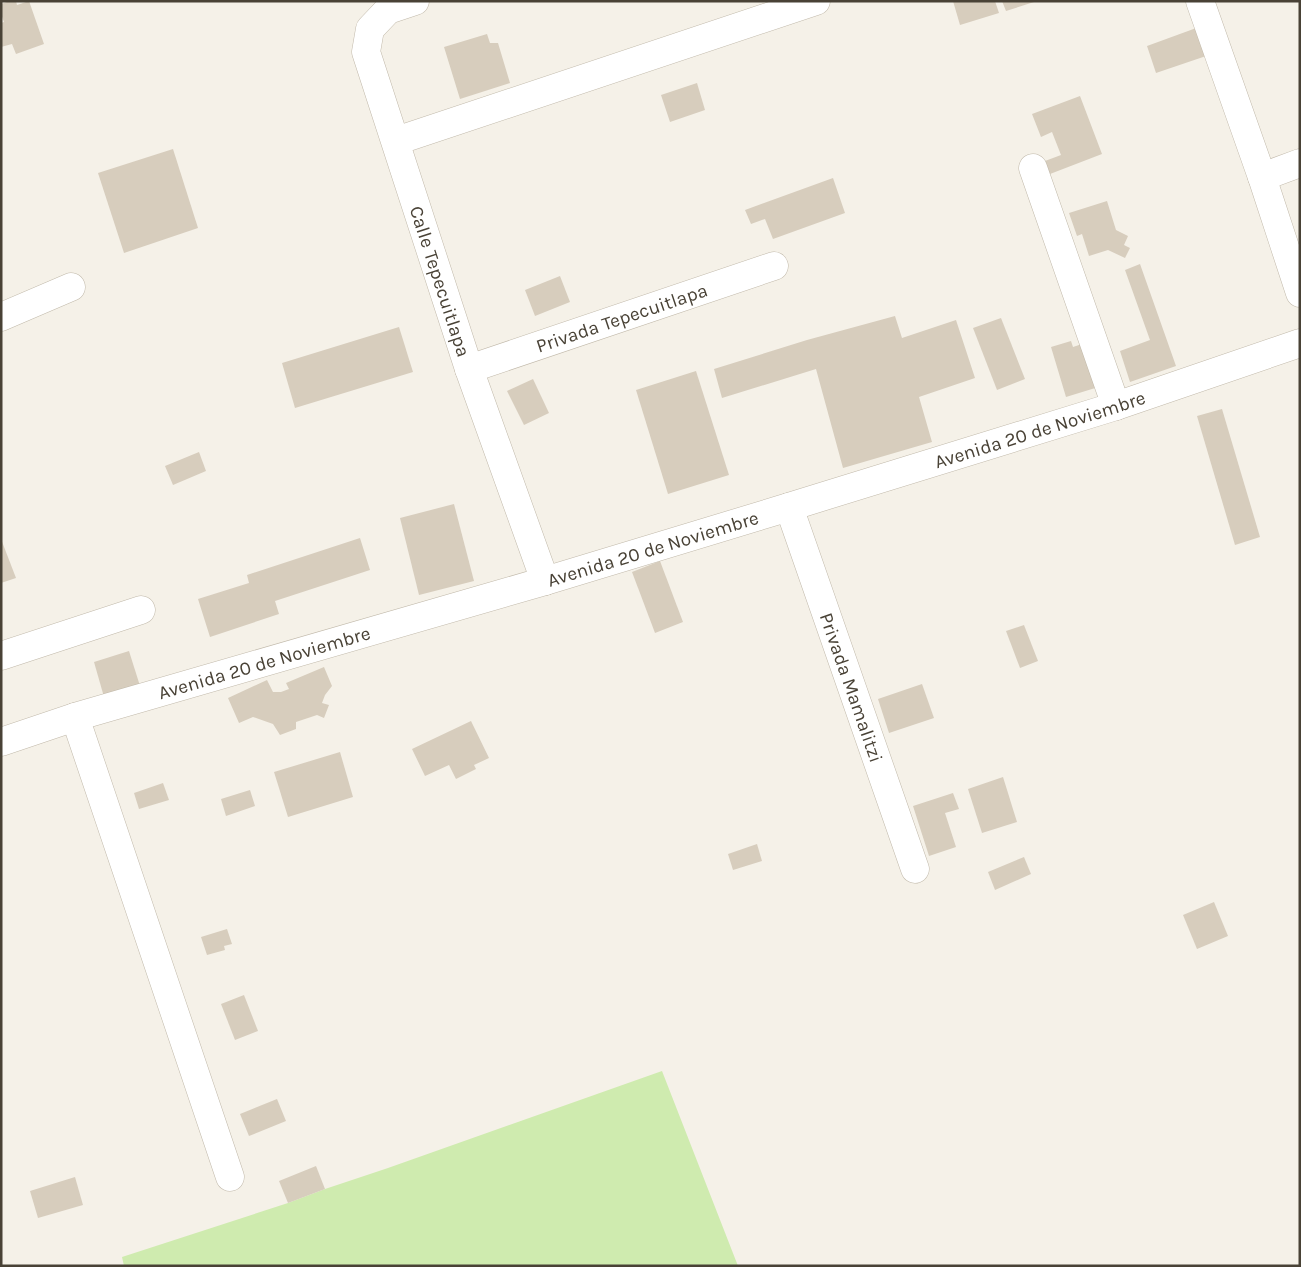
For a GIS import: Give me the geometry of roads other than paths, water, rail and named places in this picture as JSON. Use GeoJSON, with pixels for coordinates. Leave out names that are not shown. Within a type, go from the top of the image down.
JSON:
{"type":"FeatureCollection","features":[{"type":"Feature","properties":{"kind":"street","name":"Calle Tepecuitlapa"},"geometry":{"type":"LineString","coordinates":[[415,1],[388,10],[370,29],[366,52],[469,369],[545,581]]}},
{"type":"Feature","properties":{"kind":"street"},"geometry":{"type":"LineString","coordinates":[[396,141],[816,1]]}},
{"type":"Feature","properties":{"kind":"street"},"geometry":{"type":"LineString","coordinates":[[1200,1],[1262,177],[1300,293]]}},
{"type":"Feature","properties":{"kind":"street"},"geometry":{"type":"LineString","coordinates":[[1262,177],[1300,163]]}},
{"type":"Feature","properties":{"kind":"street"},"geometry":{"type":"LineString","coordinates":[[1033,168],[1116,406]]}},
{"type":"Feature","properties":{"kind":"street","name":"Privada Tepecuitlapa"},"geometry":{"type":"LineString","coordinates":[[469,369],[774,266]]}},
{"type":"Feature","properties":{"kind":"street"},"geometry":{"type":"LineString","coordinates":[[1,317],[71,287]]}},
{"type":"Feature","properties":{"kind":"street","name":"Avenida 20 de Noviembre"},"geometry":{"type":"LineString","coordinates":[[1,742],[75,717],[545,581],[789,507],[1116,406],[1300,343]]}},
{"type":"Feature","properties":{"kind":"street","name":"Privada Mamalitzi"},"geometry":{"type":"LineString","coordinates":[[789,507],[915,869]]}},
{"type":"Feature","properties":{"kind":"street"},"geometry":{"type":"LineString","coordinates":[[1,656],[141,610]]}},
{"type":"Feature","properties":{"kind":"street"},"geometry":{"type":"LineString","coordinates":[[75,717],[230,1177]]}}]}
